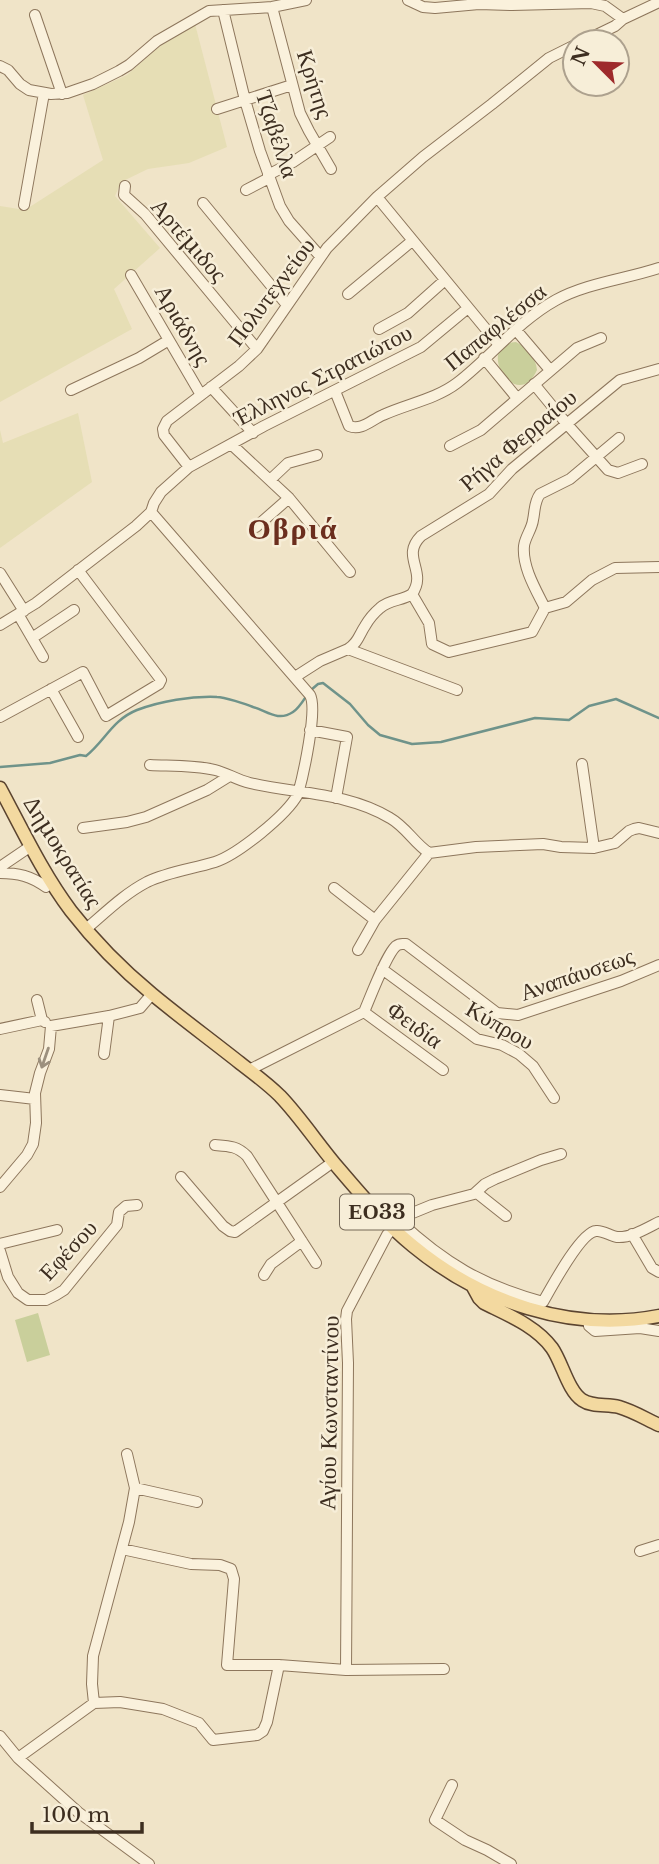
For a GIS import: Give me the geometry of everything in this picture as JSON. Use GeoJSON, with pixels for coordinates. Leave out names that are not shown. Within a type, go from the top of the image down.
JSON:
{"type":"FeatureCollection","features":[{"type":"Feature","properties":{"kind":"main road","name":"Δημοκρατίας"},"geometry":{"type":"LineString","coordinates":[[0,788],[65,902],[111,956],[152,994]]}},
{"type":"Feature","properties":{"kind":"main road","name":"ΕΟ33"},"geometry":{"type":"LineString","coordinates":[[152,994],[280,1096],[333,1161],[426,1256],[473,1287],[547,1314],[588,1320],[659,1316]]}},
{"type":"Feature","properties":{"kind":"main road"},"geometry":{"type":"LineString","coordinates":[[473,1287],[484,1303],[527,1326],[550,1345],[581,1399],[628,1410],[659,1425]]}},
{"type":"Feature","properties":{"kind":"street"},"geometry":{"type":"LineString","coordinates":[[0,66],[8,70],[26,89],[62,94],[93,84],[129,65],[157,41],[209,11],[272,7],[306,0]]}},
{"type":"Feature","properties":{"kind":"street"},"geometry":{"type":"LineString","coordinates":[[408,0],[423,7],[435,8],[532,2],[591,4],[609,8],[623,19]]}},
{"type":"Feature","properties":{"kind":"street"},"geometry":{"type":"LineString","coordinates":[[611,28],[623,19],[659,2]]}},
{"type":"Feature","properties":{"kind":"street","name":"Κρήτης"},"geometry":{"type":"LineString","coordinates":[[272,7],[300,113],[331,169]]}},
{"type":"Feature","properties":{"kind":"street","name":"Τζαβέλλα"},"geometry":{"type":"LineString","coordinates":[[223,10],[245,100],[269,176],[284,213],[320,256]]}},
{"type":"Feature","properties":{"kind":"street"},"geometry":{"type":"LineString","coordinates":[[35,15],[62,94]]}},
{"type":"Feature","properties":{"kind":"street","name":"Πολυτεχνείου"},"geometry":{"type":"LineString","coordinates":[[189,467],[166,437],[163,429],[170,418],[257,349],[320,256],[377,197],[423,157],[549,58],[561,52]]}},
{"type":"Feature","properties":{"kind":"street"},"geometry":{"type":"LineString","coordinates":[[217,109],[292,85]]}},
{"type":"Feature","properties":{"kind":"street"},"geometry":{"type":"LineString","coordinates":[[24,205],[44,93]]}},
{"type":"Feature","properties":{"kind":"street"},"geometry":{"type":"LineString","coordinates":[[247,190],[330,137]]}},
{"type":"Feature","properties":{"kind":"street","name":"Αρτέμιδος"},"geometry":{"type":"LineString","coordinates":[[125,186],[124,195],[145,214],[257,349]]}},
{"type":"Feature","properties":{"kind":"street"},"geometry":{"type":"LineString","coordinates":[[377,197],[499,345]]}},
{"type":"Feature","properties":{"kind":"street"},"geometry":{"type":"LineString","coordinates":[[203,203],[287,305]]}},
{"type":"Feature","properties":{"kind":"street"},"geometry":{"type":"LineString","coordinates":[[348,295],[412,240]]}},
{"type":"Feature","properties":{"kind":"street","name":"Παπαφλέσσα"},"geometry":{"type":"LineString","coordinates":[[335,391],[349,426],[360,428],[383,415],[453,386],[516,330],[561,298],[659,268]]}},
{"type":"Feature","properties":{"kind":"street","name":"Αριάδνης"},"geometry":{"type":"LineString","coordinates":[[131,275],[201,395]]}},
{"type":"Feature","properties":{"kind":"street"},"geometry":{"type":"LineString","coordinates":[[379,329],[408,313],[445,280]]}},
{"type":"Feature","properties":{"kind":"street","name":"Έλληνος Στρατιώτου"},"geometry":{"type":"LineString","coordinates":[[189,467],[425,345],[468,308]]}},
{"type":"Feature","properties":{"kind":"street"},"geometry":{"type":"LineString","coordinates":[[516,330],[550,370]]}},
{"type":"Feature","properties":{"kind":"street"},"geometry":{"type":"LineString","coordinates":[[450,446],[478,432],[577,348],[601,338]]}},
{"type":"Feature","properties":{"kind":"street"},"geometry":{"type":"LineString","coordinates":[[71,390],[139,358],[169,340]]}},
{"type":"Feature","properties":{"kind":"street"},"geometry":{"type":"LineString","coordinates":[[484,358],[517,398]]}},
{"type":"Feature","properties":{"kind":"street","name":"Ρήγα Φερραίου"},"geometry":{"type":"LineString","coordinates":[[412,594],[418,578],[413,554],[418,539],[489,494],[512,469],[620,380],[659,369]]}},
{"type":"Feature","properties":{"kind":"street"},"geometry":{"type":"LineString","coordinates":[[534,384],[607,468],[615,473],[642,464]]}},
{"type":"Feature","properties":{"kind":"street"},"geometry":{"type":"LineString","coordinates":[[211,387],[253,433]]}},
{"type":"Feature","properties":{"kind":"street"},"geometry":{"type":"LineString","coordinates":[[545,608],[528,569],[524,547],[533,523],[537,498],[568,481],[619,438]]}},
{"type":"Feature","properties":{"kind":"street"},"geometry":{"type":"LineString","coordinates":[[231,444],[289,498],[350,572]]}},
{"type":"Feature","properties":{"kind":"street"},"geometry":{"type":"LineString","coordinates":[[270,480],[288,463],[317,455]]}},
{"type":"Feature","properties":{"kind":"street"},"geometry":{"type":"LineString","coordinates":[[0,625],[53,590],[136,526],[151,512],[161,492],[189,467]]}},
{"type":"Feature","properties":{"kind":"street"},"geometry":{"type":"LineString","coordinates":[[256,527],[289,498]]}},
{"type":"Feature","properties":{"kind":"street"},"geometry":{"type":"LineString","coordinates":[[86,929],[121,899],[146,883],[218,861],[272,823],[295,800],[299,791],[314,706],[295,677],[151,512]]}},
{"type":"Feature","properties":{"kind":"street"},"geometry":{"type":"LineString","coordinates":[[295,677],[313,665],[355,645],[365,626],[388,601],[406,598],[412,594],[429,623],[432,645],[449,652],[531,632],[545,608],[566,602],[592,580],[615,568],[659,567]]}},
{"type":"Feature","properties":{"kind":"street"},"geometry":{"type":"LineString","coordinates":[[0,717],[83,671],[106,716],[157,687],[161,680],[78,570]]}},
{"type":"Feature","properties":{"kind":"street"},"geometry":{"type":"LineString","coordinates":[[0,573],[43,657]]}},
{"type":"Feature","properties":{"kind":"street"},"geometry":{"type":"LineString","coordinates":[[32,638],[74,610]]}},
{"type":"Feature","properties":{"kind":"street"},"geometry":{"type":"LineString","coordinates":[[348,649],[457,690]]}},
{"type":"Feature","properties":{"kind":"street"},"geometry":{"type":"LineString","coordinates":[[51,689],[78,737]]}},
{"type":"Feature","properties":{"kind":"street"},"geometry":{"type":"LineString","coordinates":[[310,730],[347,737],[336,797]]}},
{"type":"Feature","properties":{"kind":"street"},"geometry":{"type":"LineString","coordinates":[[582,764],[594,848]]}},
{"type":"Feature","properties":{"kind":"street"},"geometry":{"type":"LineString","coordinates":[[150,765],[214,770],[248,783],[336,797],[363,805],[391,818],[429,853],[476,847],[543,844],[594,848],[615,843],[634,829],[659,833]]}},
{"type":"Feature","properties":{"kind":"street"},"geometry":{"type":"LineString","coordinates":[[83,828],[146,817],[207,790],[229,777]]}},
{"type":"Feature","properties":{"kind":"street"},"geometry":{"type":"LineString","coordinates":[[0,867],[31,846]]}},
{"type":"Feature","properties":{"kind":"street"},"geometry":{"type":"LineString","coordinates":[[358,950],[374,920],[429,853]]}},
{"type":"Feature","properties":{"kind":"street"},"geometry":{"type":"LineString","coordinates":[[0,873],[26,876],[46,887]]}},
{"type":"Feature","properties":{"kind":"street"},"geometry":{"type":"LineString","coordinates":[[334,888],[374,920]]}},
{"type":"Feature","properties":{"kind":"street","name":"Αναπάυσεως"},"geometry":{"type":"LineString","coordinates":[[364,1012],[382,969],[395,947],[400,944],[406,944],[497,1013],[518,1015],[621,981],[659,965]]}},
{"type":"Feature","properties":{"kind":"street","name":"Κύπρου"},"geometry":{"type":"LineString","coordinates":[[382,969],[477,1039],[502,1045],[519,1054],[533,1066],[554,1098]]}},
{"type":"Feature","properties":{"kind":"street"},"geometry":{"type":"LineString","coordinates":[[0,1029],[109,1016],[140,1007],[152,994]]}},
{"type":"Feature","properties":{"kind":"street"},"geometry":{"type":"LineString","coordinates":[[0,1187],[27,1155],[33,1143],[35,1099],[48,1049],[47,1023],[37,1000]]}},
{"type":"Feature","properties":{"kind":"street"},"geometry":{"type":"LineString","coordinates":[[249,1070],[364,1012]]}},
{"type":"Feature","properties":{"kind":"street","name":"Φειδία"},"geometry":{"type":"LineString","coordinates":[[364,1012],[443,1069]]}},
{"type":"Feature","properties":{"kind":"street"},"geometry":{"type":"LineString","coordinates":[[104,1054],[109,1016]]}},
{"type":"Feature","properties":{"kind":"street"},"geometry":{"type":"LineString","coordinates":[[0,1095],[35,1099]]}},
{"type":"Feature","properties":{"kind":"street"},"geometry":{"type":"LineString","coordinates":[[215,1145],[233,1146],[247,1156],[316,1263]]}},
{"type":"Feature","properties":{"kind":"street"},"geometry":{"type":"LineString","coordinates":[[561,1154],[495,1179],[485,1184],[477,1193],[410,1214],[395,1225],[460,1269],[511,1292],[543,1301],[577,1247],[591,1232],[616,1237],[632,1234],[659,1222]]}},
{"type":"Feature","properties":{"kind":"street"},"geometry":{"type":"LineString","coordinates":[[181,1177],[223,1226],[239,1231],[333,1161]]}},
{"type":"Feature","properties":{"kind":"street"},"geometry":{"type":"LineString","coordinates":[[477,1193],[506,1216]]}},
{"type":"Feature","properties":{"kind":"street","name":"Εφέσου"},"geometry":{"type":"LineString","coordinates":[[0,1251],[8,1278],[18,1293],[32,1300],[51,1298],[64,1290],[117,1225],[118,1212],[126,1206],[137,1205]]}},
{"type":"Feature","properties":{"kind":"street","name":"Αγίου Κωνσταντίνου"},"geometry":{"type":"LineString","coordinates":[[346,1670],[346,1319],[347,1311],[369,1268],[395,1225]]}},
{"type":"Feature","properties":{"kind":"street"},"geometry":{"type":"LineString","coordinates":[[0,1244],[57,1230]]}},
{"type":"Feature","properties":{"kind":"street"},"geometry":{"type":"LineString","coordinates":[[632,1234],[652,1268],[659,1272]]}},
{"type":"Feature","properties":{"kind":"street"},"geometry":{"type":"LineString","coordinates":[[264,1275],[271,1264],[302,1241]]}},
{"type":"Feature","properties":{"kind":"street"},"geometry":{"type":"LineString","coordinates":[[588,1320],[589,1326],[595,1331],[640,1328],[659,1331]]}},
{"type":"Feature","properties":{"kind":"street"},"geometry":{"type":"LineString","coordinates":[[94,1703],[93,1656],[122,1549],[135,1488],[127,1454]]}},
{"type":"Feature","properties":{"kind":"street"},"geometry":{"type":"LineString","coordinates":[[135,1488],[197,1502]]}},
{"type":"Feature","properties":{"kind":"street"},"geometry":{"type":"LineString","coordinates":[[640,1551],[659,1545]]}},
{"type":"Feature","properties":{"kind":"street"},"geometry":{"type":"LineString","coordinates":[[122,1549],[191,1564],[220,1564],[231,1569],[234,1579],[227,1665],[279,1665],[346,1670],[444,1669]]}},
{"type":"Feature","properties":{"kind":"street"},"geometry":{"type":"LineString","coordinates":[[18,1758],[94,1703],[114,1702],[163,1709],[199,1723],[213,1740],[255,1736],[266,1726],[279,1665]]}},
{"type":"Feature","properties":{"kind":"street"},"geometry":{"type":"LineString","coordinates":[[0,1736],[18,1758],[78,1812],[149,1864]]}},
{"type":"Feature","properties":{"kind":"street"},"geometry":{"type":"LineString","coordinates":[[452,1784],[435,1820],[465,1840],[512,1864]]}},
{"type":"Feature","properties":{"kind":"shaded area"},"geometry":{"type":"Polygon","coordinates":[[[195,24],[227,147],[189,163],[148,169],[121,182],[115,196],[160,248],[114,289],[132,329],[0,402],[0,206],[25,210],[103,160],[83,95],[127,75],[159,47],[195,24]]]}},
{"type":"Feature","properties":{"kind":"shaded area"},"geometry":{"type":"Polygon","coordinates":[[[78,413],[92,482],[0,548],[0,430],[3,443],[78,413]]]}},
{"type":"Feature","properties":{"kind":"green space"},"geometry":{"type":"Polygon","coordinates":[[[516,342],[530,353],[537,370],[529,382],[519,385],[510,382],[498,364],[498,354],[504,346],[516,342]]]}},
{"type":"Feature","properties":{"kind":"green space"},"geometry":{"type":"Polygon","coordinates":[[[38,1313],[50,1355],[27,1362],[15,1320],[38,1313]]]}},
{"type":"Feature","properties":{"kind":"waterway"},"geometry":{"type":"LineString","coordinates":[[311,690],[323,683],[350,704],[380,735],[412,744],[441,742],[535,718],[569,720],[589,706],[616,699],[659,718]]}},
{"type":"Feature","properties":{"kind":"waterway"},"geometry":{"type":"LineString","coordinates":[[0,767],[50,763],[80,755],[86,756],[128,714],[166,702],[197,697],[220,697],[282,716],[295,710],[307,695]]}},
{"type":"Feature","properties":{"kind":"district","name":"Οβριά"},"geometry":{"type":"Point","coordinates":[293,529]}}]}
